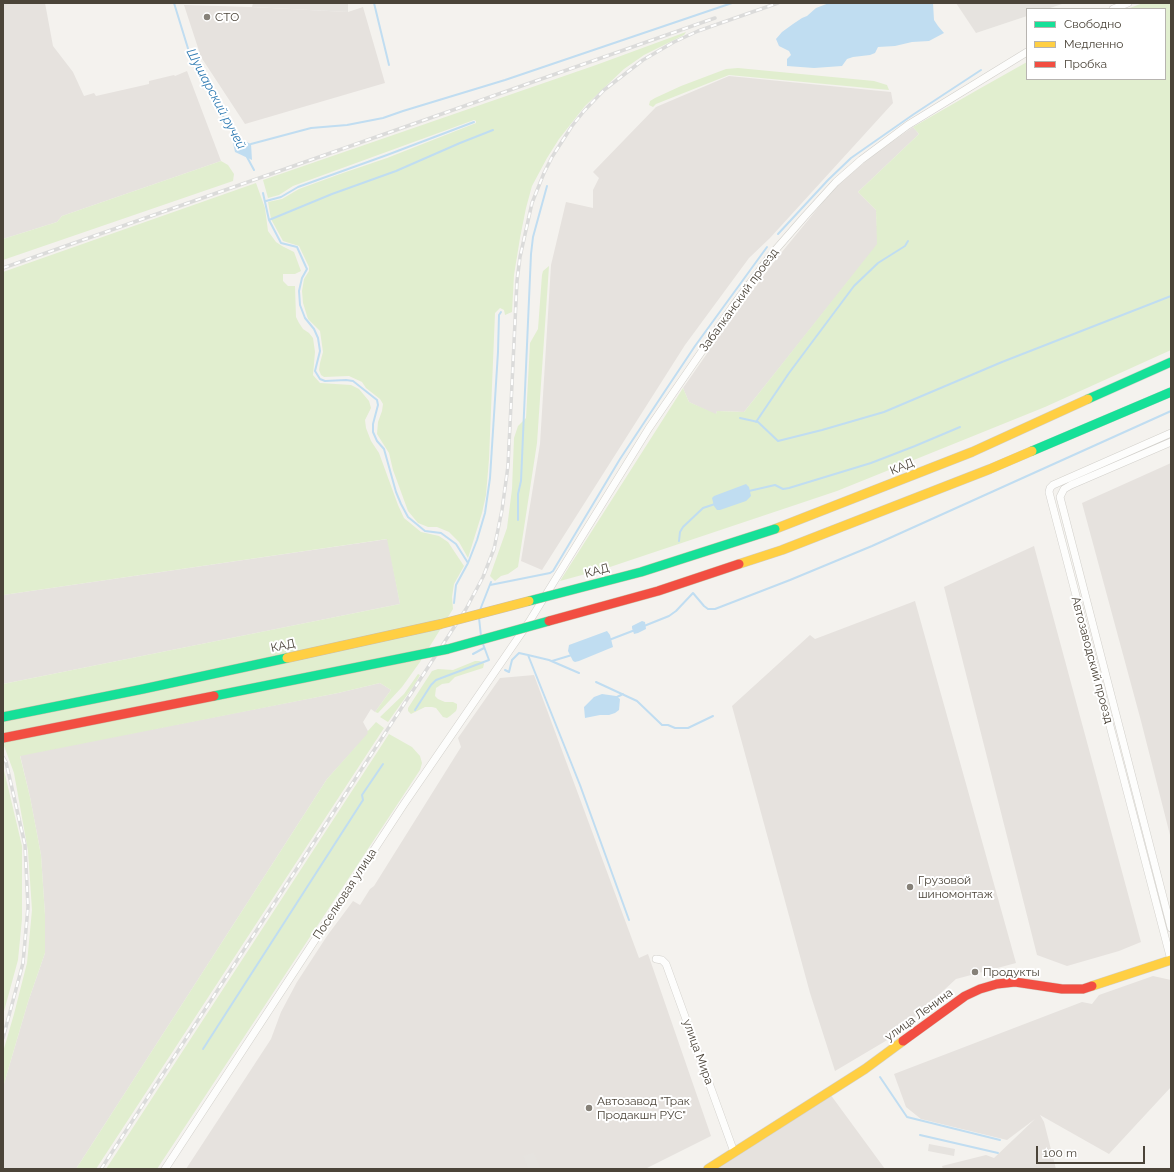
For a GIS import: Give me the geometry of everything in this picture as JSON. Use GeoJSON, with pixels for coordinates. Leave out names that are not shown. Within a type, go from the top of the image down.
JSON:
{"type":"FeatureCollection","features":[{"type":"Feature","properties":{"kind":"main road","name":"КАД"},"geometry":{"type":"LineString","coordinates":[[3,717],[151,687],[441,624],[641,572],[775,529],[826,510],[972,452],[1171,362]]}},
{"type":"Feature","properties":{"kind":"main road"},"geometry":{"type":"LineString","coordinates":[[3,738],[448,649],[658,591],[782,550],[990,469],[1171,392]]}},
{"type":"Feature","properties":{"kind":"main road","name":"улица Ленина"},"geometry":{"type":"LineString","coordinates":[[708,1169],[865,1069],[965,996],[980,989],[997,984],[1015,982],[1062,989],[1084,989],[1171,960]]}},
{"type":"Feature","properties":{"kind":"street"},"geometry":{"type":"LineString","coordinates":[[1116,8],[1128,3]]}},
{"type":"Feature","properties":{"kind":"street","name":"Забалканский проезд"},"geometry":{"type":"LineString","coordinates":[[529,622],[649,428],[733,306],[771,254],[804,216],[836,182],[885,141],[914,121],[1026,53]]}},
{"type":"Feature","properties":{"kind":"street","name":"Автозаводский проезд"},"geometry":{"type":"LineString","coordinates":[[1171,434],[1053,485],[1049,492],[1171,960]]}},
{"type":"Feature","properties":{"kind":"street","name":"Автозаводский проезд"},"geometry":{"type":"LineString","coordinates":[[1171,442],[1064,489],[1060,496],[1171,928]]}},
{"type":"Feature","properties":{"kind":"street","name":"Поселковая улица"},"geometry":{"type":"LineString","coordinates":[[165,1169],[404,804],[529,622]]}},
{"type":"Feature","properties":{"kind":"street","name":"улица Мира"},"geometry":{"type":"LineString","coordinates":[[656,959],[662,960],[666,964],[734,1152]]}},
{"type":"Feature","properties":{"kind":"shaded area"},"geometry":{"type":"Polygon","coordinates":[[[3,3],[45,3],[53,46],[73,72],[84,96],[94,93],[96,96],[149,84],[149,81],[175,76],[187,71],[221,161],[62,216],[57,222],[3,239],[3,3]]]}},
{"type":"Feature","properties":{"kind":"shaded area"},"geometry":{"type":"Polygon","coordinates":[[[253,3],[348,3],[348,12],[252,7],[253,3]]]}},
{"type":"Feature","properties":{"kind":"shaded area"},"geometry":{"type":"Polygon","coordinates":[[[956,3],[1065,3],[1050,8],[1026,8],[1026,16],[976,33],[956,3]]]}},
{"type":"Feature","properties":{"kind":"shaded area"},"geometry":{"type":"Polygon","coordinates":[[[184,5],[348,12],[363,7],[385,83],[245,124],[201,57],[184,5]]]}},
{"type":"Feature","properties":{"kind":"shaded area"},"geometry":{"type":"Polygon","coordinates":[[[729,76],[891,92],[893,103],[770,238],[749,258],[685,345],[542,570],[521,561],[540,444],[551,265],[566,202],[593,208],[593,190],[599,178],[593,172],[656,107],[729,76]]]}},
{"type":"Feature","properties":{"kind":"shaded area"},"geometry":{"type":"Polygon","coordinates":[[[913,127],[919,134],[858,192],[876,210],[878,244],[744,412],[717,411],[716,415],[689,402],[683,388],[729,322],[777,258],[836,186],[876,153],[913,127]]]}},
{"type":"Feature","properties":{"kind":"shaded area"},"geometry":{"type":"Polygon","coordinates":[[[1171,463],[1171,839],[1141,721],[1082,503],[1171,463]]]}},
{"type":"Feature","properties":{"kind":"shaded area"},"geometry":{"type":"Polygon","coordinates":[[[388,539],[400,604],[3,684],[3,595],[388,539]]]}},
{"type":"Feature","properties":{"kind":"shaded area"},"geometry":{"type":"Polygon","coordinates":[[[1034,546],[1141,942],[1119,951],[1067,966],[1037,955],[944,587],[1034,546]]]}},
{"type":"Feature","properties":{"kind":"shaded area"},"geometry":{"type":"Polygon","coordinates":[[[915,601],[1016,963],[956,979],[894,1036],[835,1071],[810,993],[732,706],[810,635],[815,639],[915,601]]]}},
{"type":"Feature","properties":{"kind":"shaded area"},"geometry":{"type":"Polygon","coordinates":[[[534,675],[639,958],[648,954],[711,1136],[645,1169],[186,1169],[271,1039],[281,1012],[297,982],[327,936],[353,901],[360,905],[370,889],[374,886],[461,747],[458,738],[500,678],[534,675]]]}},
{"type":"Feature","properties":{"kind":"shaded area"},"geometry":{"type":"Polygon","coordinates":[[[380,683],[391,690],[375,712],[371,709],[363,722],[369,733],[327,779],[76,1169],[3,1169],[3,1087],[28,1002],[45,953],[45,915],[41,855],[20,755],[338,693],[380,683]]]}},
{"type":"Feature","properties":{"kind":"shaded area"},"geometry":{"type":"Polygon","coordinates":[[[1153,976],[1171,980],[1171,1087],[1109,1154],[1040,1115],[1044,1122],[1056,1169],[943,1169],[942,1166],[986,1155],[994,1158],[1035,1119],[1007,1140],[921,1119],[906,1107],[894,1074],[1082,1002],[1092,1004],[1099,995],[1153,976]]]}},
{"type":"Feature","properties":{"kind":"shaded area"},"geometry":{"type":"Polygon","coordinates":[[[830,1094],[885,1169],[714,1169],[830,1094]]]}},
{"type":"Feature","properties":{"kind":"shaded area"},"geometry":{"type":"Polygon","coordinates":[[[929,1144],[955,1149],[954,1156],[928,1151],[929,1144]]]}},
{"type":"Feature","properties":{"kind":"shaded area"},"geometry":{"type":"Polygon","coordinates":[[[534,1152],[541,1169],[528,1169],[523,1156],[534,1152]]]}},
{"type":"Feature","properties":{"kind":"green space"},"geometry":{"type":"Polygon","coordinates":[[[1143,3],[1171,3],[1171,350],[1045,407],[837,491],[604,569],[560,581],[683,388],[689,402],[716,414],[717,411],[744,412],[877,244],[876,210],[858,192],[919,134],[913,127],[1026,63],[1026,80],[1166,80],[1166,8],[1130,8],[1143,3]]]}},
{"type":"Feature","properties":{"kind":"green space"},"geometry":{"type":"Polygon","coordinates":[[[686,32],[684,35],[644,55],[624,69],[585,106],[559,139],[532,186],[526,208],[514,275],[512,312],[505,315],[504,310],[500,308],[495,313],[489,459],[486,495],[468,558],[459,542],[449,532],[437,527],[428,527],[418,523],[408,511],[393,470],[389,453],[377,434],[378,422],[383,404],[380,399],[366,388],[362,382],[349,376],[324,377],[321,375],[319,370],[323,352],[320,331],[308,319],[303,303],[302,291],[304,279],[309,271],[309,267],[299,246],[283,241],[271,219],[268,202],[282,199],[299,189],[387,158],[476,123],[476,121],[474,120],[293,186],[279,195],[268,198],[263,180],[596,65],[686,32]]]}},
{"type":"Feature","properties":{"kind":"green space"},"geometry":{"type":"Polygon","coordinates":[[[738,68],[874,81],[887,85],[889,90],[729,75],[656,104],[653,107],[649,105],[650,101],[655,98],[681,86],[726,69],[738,68]]]}},
{"type":"Feature","properties":{"kind":"green space"},"geometry":{"type":"Polygon","coordinates":[[[221,161],[228,165],[234,174],[233,181],[3,260],[3,239],[57,222],[62,216],[221,161]]]}},
{"type":"Feature","properties":{"kind":"green space"},"geometry":{"type":"Polygon","coordinates":[[[256,183],[265,208],[268,231],[276,242],[294,252],[301,271],[295,274],[283,274],[283,281],[288,286],[295,286],[296,317],[303,329],[313,338],[315,352],[313,375],[320,383],[351,385],[359,389],[369,401],[371,408],[365,420],[366,428],[371,441],[379,453],[404,518],[421,532],[439,536],[448,542],[464,566],[454,584],[452,597],[453,609],[420,662],[402,687],[378,713],[375,712],[391,690],[380,683],[338,693],[20,756],[30,797],[41,855],[45,915],[45,953],[28,1002],[3,1087],[3,1052],[27,963],[32,910],[28,851],[14,773],[3,743],[3,684],[400,604],[387,539],[3,595],[3,272],[256,183]]]}},
{"type":"Feature","properties":{"kind":"green space"},"geometry":{"type":"Polygon","coordinates":[[[549,266],[537,443],[518,567],[495,581],[490,576],[507,528],[512,489],[514,438],[518,426],[526,418],[530,343],[538,329],[542,275],[543,271],[549,266]]]}},
{"type":"Feature","properties":{"kind":"green space"},"geometry":{"type":"Polygon","coordinates":[[[475,661],[483,662],[483,668],[455,677],[449,683],[442,684],[436,688],[435,696],[438,699],[457,704],[456,711],[450,716],[447,718],[443,717],[436,708],[432,707],[425,707],[411,714],[408,711],[408,708],[432,671],[438,669],[453,670],[475,661]]]}},
{"type":"Feature","properties":{"kind":"green space"},"geometry":{"type":"Polygon","coordinates":[[[418,674],[420,675],[415,684],[388,722],[380,717],[404,694],[418,674]]]}},
{"type":"Feature","properties":{"kind":"green space"},"geometry":{"type":"Polygon","coordinates":[[[376,722],[384,728],[96,1169],[76,1169],[327,779],[376,722]]]}},
{"type":"Feature","properties":{"kind":"green space"},"geometry":{"type":"Polygon","coordinates":[[[389,734],[412,747],[420,756],[422,763],[420,770],[157,1169],[106,1169],[389,734]]]}},
{"type":"Feature","properties":{"kind":"green space"},"geometry":{"type":"Polygon","coordinates":[[[3,766],[22,846],[22,919],[18,960],[3,1015],[3,766]]]}},
{"type":"Feature","properties":{"kind":"water"},"geometry":{"type":"Polygon","coordinates":[[[829,3],[933,3],[934,20],[944,33],[929,41],[878,47],[875,53],[847,59],[842,66],[814,68],[787,66],[787,59],[791,55],[789,51],[779,46],[776,39],[782,32],[807,16],[816,8],[829,3]]]}},
{"type":"Feature","properties":{"kind":"water"},"geometry":{"type":"Polygon","coordinates":[[[242,140],[251,144],[252,160],[235,152],[233,143],[242,140]]]}},
{"type":"Feature","properties":{"kind":"water"},"geometry":{"type":"Polygon","coordinates":[[[746,484],[749,487],[751,496],[746,501],[717,510],[714,506],[712,498],[714,496],[746,484]]]}},
{"type":"Feature","properties":{"kind":"water"},"geometry":{"type":"Polygon","coordinates":[[[642,621],[645,622],[646,629],[634,634],[632,626],[642,621]]]}},
{"type":"Feature","properties":{"kind":"water"},"geometry":{"type":"Polygon","coordinates":[[[607,631],[610,635],[613,647],[579,661],[573,661],[568,651],[569,645],[607,631]]]}},
{"type":"Feature","properties":{"kind":"water"},"geometry":{"type":"Polygon","coordinates":[[[602,694],[616,696],[620,699],[619,710],[609,715],[585,718],[584,707],[594,697],[602,694]]]}},
{"type":"Feature","properties":{"kind":"waterway","name":"Шушарский ручей"},"geometry":{"type":"LineString","coordinates":[[174,3],[190,55],[223,116],[240,142]]}},
{"type":"Feature","properties":{"kind":"waterway"},"geometry":{"type":"LineString","coordinates":[[374,3],[389,65]]}},
{"type":"Feature","properties":{"kind":"waterway"},"geometry":{"type":"LineString","coordinates":[[251,144],[311,128],[347,125],[383,118],[505,80],[732,3]]}},
{"type":"Feature","properties":{"kind":"waterway"},"geometry":{"type":"LineString","coordinates":[[778,234],[828,180],[851,158],[981,70]]}},
{"type":"Feature","properties":{"kind":"waterway"},"geometry":{"type":"LineString","coordinates":[[266,201],[281,197],[298,187],[474,122]]}},
{"type":"Feature","properties":{"kind":"waterway"},"geometry":{"type":"LineString","coordinates":[[269,220],[332,194],[396,171],[493,130]]}},
{"type":"Feature","properties":{"kind":"waterway","name":"Шушарский ручей"},"geometry":{"type":"LineString","coordinates":[[247,157],[254,170]]}},
{"type":"Feature","properties":{"kind":"waterway"},"geometry":{"type":"LineString","coordinates":[[518,520],[518,494],[521,481],[531,254],[533,237],[547,186]]}},
{"type":"Feature","properties":{"kind":"waterway","name":"Шушарский ручей"},"geometry":{"type":"LineString","coordinates":[[263,193],[269,220],[281,243],[297,247],[307,269],[302,278],[299,291],[300,305],[305,318],[314,329],[318,338],[320,351],[315,371],[320,379],[325,381],[353,381],[377,400],[378,405],[373,424],[373,432],[377,441],[384,449],[396,492],[408,517],[425,531],[441,533],[456,544],[468,563],[456,585],[454,603]]}},
{"type":"Feature","properties":{"kind":"waterway"},"geometry":{"type":"LineString","coordinates":[[756,422],[789,373],[854,286],[878,263],[905,246],[908,241]]}},
{"type":"Feature","properties":{"kind":"waterway"},"geometry":{"type":"LineString","coordinates":[[490,585],[550,573],[553,571],[620,459],[695,346],[767,247]]}},
{"type":"Feature","properties":{"kind":"waterway"},"geometry":{"type":"LineString","coordinates":[[740,418],[758,422],[778,441],[822,430],[884,412],[1002,362],[1171,296]]}},
{"type":"Feature","properties":{"kind":"waterway"},"geometry":{"type":"LineString","coordinates":[[468,563],[485,513],[490,478],[499,315],[501,312]]}},
{"type":"Feature","properties":{"kind":"waterway"},"geometry":{"type":"LineString","coordinates":[[644,626],[669,616],[676,611],[693,593],[708,609],[715,609],[790,580],[872,546],[1171,411]]}},
{"type":"Feature","properties":{"kind":"waterway"},"geometry":{"type":"LineString","coordinates":[[749,491],[775,485],[783,489],[789,488],[871,463],[960,427]]}},
{"type":"Feature","properties":{"kind":"waterway"},"geometry":{"type":"LineString","coordinates":[[679,541],[680,532],[683,527],[703,508],[715,504]]}},
{"type":"Feature","properties":{"kind":"waterway","name":"Шушарский ручей"},"geometry":{"type":"LineString","coordinates":[[480,610],[491,582]]}},
{"type":"Feature","properties":{"kind":"waterway","name":"Шушарский ручей"},"geometry":{"type":"LineString","coordinates":[[479,618],[481,636]]}},
{"type":"Feature","properties":{"kind":"waterway"},"geometry":{"type":"LineString","coordinates":[[609,640],[635,630]]}},
{"type":"Feature","properties":{"kind":"waterway"},"geometry":{"type":"LineString","coordinates":[[415,710],[431,685],[436,680],[489,660],[483,644]]}},
{"type":"Feature","properties":{"kind":"waterway"},"geometry":{"type":"LineString","coordinates":[[473,654],[484,648]]}},
{"type":"Feature","properties":{"kind":"waterway","name":"Шушарский ручей"},"geometry":{"type":"LineString","coordinates":[[505,670],[509,672],[512,660],[519,653],[528,655]]}},
{"type":"Feature","properties":{"kind":"waterway"},"geometry":{"type":"LineString","coordinates":[[579,673],[549,660],[528,655],[580,785],[629,920]]}},
{"type":"Feature","properties":{"kind":"waterway"},"geometry":{"type":"LineString","coordinates":[[552,661],[572,655]]}},
{"type":"Feature","properties":{"kind":"waterway","name":"Шушарский ручей"},"geometry":{"type":"LineString","coordinates":[[596,682],[637,701],[662,725],[668,725],[675,728],[688,728],[713,716]]}},
{"type":"Feature","properties":{"kind":"waterway","name":"Шушарский ручей"},"geometry":{"type":"LineString","coordinates":[[615,698],[623,694]]}},
{"type":"Feature","properties":{"kind":"waterway"},"geometry":{"type":"LineString","coordinates":[[203,1049],[363,800],[362,795],[383,764]]}},
{"type":"Feature","properties":{"kind":"waterway"},"geometry":{"type":"LineString","coordinates":[[880,1077],[907,1117],[1000,1140]]}},
{"type":"Feature","properties":{"kind":"waterway"},"geometry":{"type":"LineString","coordinates":[[920,1135],[998,1153]]}},
{"type":"Feature","properties":{"kind":"railway"},"geometry":{"type":"LineString","coordinates":[[101,1169],[466,609],[483,577],[494,549],[502,510],[508,466],[517,281],[520,257],[532,203],[552,157],[572,126],[584,111],[604,90],[643,60],[674,42],[698,31],[778,3]]}},
{"type":"Feature","properties":{"kind":"railway"},"geometry":{"type":"LineString","coordinates":[[3,268],[715,18]]}},
{"type":"Feature","properties":{"kind":"railway"},"geometry":{"type":"LineString","coordinates":[[3,757],[6,762],[25,845],[28,907],[23,963],[3,1038]]}},
{"type":"Feature","properties":{"kind":"traffic: fast"},"geometry":{"type":"LineString","coordinates":[[1088,399],[1171,362]]}},
{"type":"Feature","properties":{"kind":"traffic: fast"},"geometry":{"type":"LineString","coordinates":[[1032,451],[1171,392]]}},
{"type":"Feature","properties":{"kind":"traffic: fast"},"geometry":{"type":"LineString","coordinates":[[529,601],[641,572],[775,529]]}},
{"type":"Feature","properties":{"kind":"traffic: fast"},"geometry":{"type":"LineString","coordinates":[[214,696],[448,649],[549,621]]}},
{"type":"Feature","properties":{"kind":"traffic: fast"},"geometry":{"type":"LineString","coordinates":[[3,717],[287,658]]}},
{"type":"Feature","properties":{"kind":"traffic: slow"},"geometry":{"type":"LineString","coordinates":[[775,529],[972,452],[1088,399]]}},
{"type":"Feature","properties":{"kind":"traffic: slow"},"geometry":{"type":"LineString","coordinates":[[739,564],[782,550],[990,469],[1032,451]]}},
{"type":"Feature","properties":{"kind":"traffic: slow"},"geometry":{"type":"LineString","coordinates":[[287,658],[441,624],[529,601]]}},
{"type":"Feature","properties":{"kind":"traffic: slow"},"geometry":{"type":"LineString","coordinates":[[1092,986],[1171,960]]}},
{"type":"Feature","properties":{"kind":"traffic: slow"},"geometry":{"type":"LineString","coordinates":[[708,1169],[865,1069],[903,1041]]}},
{"type":"Feature","properties":{"kind":"traffic: jam"},"geometry":{"type":"LineString","coordinates":[[549,621],[658,591],[739,564]]}},
{"type":"Feature","properties":{"kind":"traffic: jam"},"geometry":{"type":"LineString","coordinates":[[3,738],[214,696]]}},
{"type":"Feature","properties":{"kind":"traffic: jam"},"geometry":{"type":"LineString","coordinates":[[903,1041],[965,996],[980,989],[997,984],[1015,982],[1062,989],[1083,989],[1092,986]]}},
{"type":"Feature","properties":{"kind":"place","name":"СТО"},"geometry":{"type":"Point","coordinates":[207,17]}},
{"type":"Feature","properties":{"kind":"place","name":"Грузовой шиномонтаж"},"geometry":{"type":"Point","coordinates":[910,887]}},
{"type":"Feature","properties":{"kind":"place","name":"Продукты"},"geometry":{"type":"Point","coordinates":[975,972]}},
{"type":"Feature","properties":{"kind":"place","name":"Автозавод \"Трак Продакшн РУС\""},"geometry":{"type":"Point","coordinates":[589,1108]}}]}
